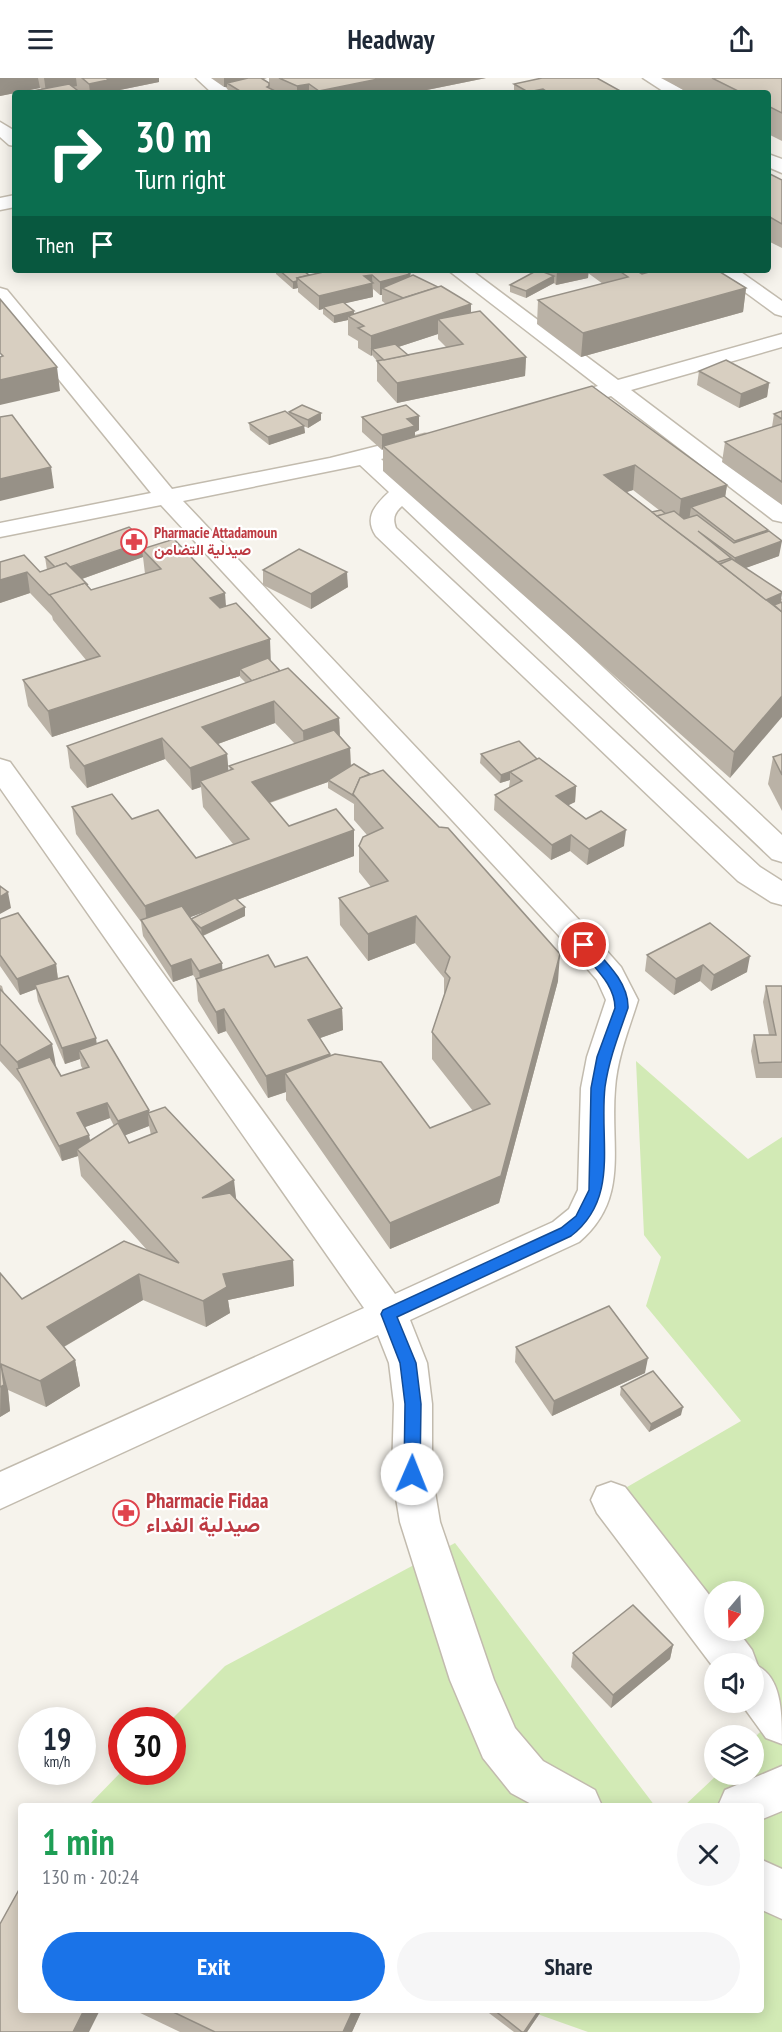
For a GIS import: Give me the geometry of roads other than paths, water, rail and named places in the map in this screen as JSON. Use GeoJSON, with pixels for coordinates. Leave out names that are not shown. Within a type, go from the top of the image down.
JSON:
{"type":"FeatureCollection","features":[{"type":"Feature","properties":{"kind":"street"},"geometry":{"type":"LineString","coordinates":[[204,78],[219,90]]}},
{"type":"Feature","properties":{"kind":"street"},"geometry":{"type":"LineString","coordinates":[[651,78],[673,90]]}},
{"type":"Feature","properties":{"kind":"street"},"geometry":{"type":"LineString","coordinates":[[633,83],[646,90]]}},
{"type":"Feature","properties":{"kind":"street"},"geometry":{"type":"LineString","coordinates":[[0,127],[12,138]]}},
{"type":"Feature","properties":{"kind":"street"},"geometry":{"type":"LineString","coordinates":[[462,273],[782,515]]}},
{"type":"Feature","properties":{"kind":"street"},"geometry":{"type":"LineString","coordinates":[[728,273],[782,310]]}},
{"type":"Feature","properties":{"kind":"street"},"geometry":{"type":"LineString","coordinates":[[0,294],[168,499],[571,930],[610,975],[622,1000],[604,1057],[598,1088],[596,1190],[582,1220],[566,1232],[0,1491]]}},
{"type":"Feature","properties":{"kind":"street"},"geometry":{"type":"LineString","coordinates":[[535,411],[782,340]]}},
{"type":"Feature","properties":{"kind":"street"},"geometry":{"type":"LineString","coordinates":[[0,530],[168,499],[365,458],[444,436]]}},
{"type":"Feature","properties":{"kind":"street"},"geometry":{"type":"LineString","coordinates":[[365,458],[782,852]]}},
{"type":"Feature","properties":{"kind":"street"},"geometry":{"type":"LineString","coordinates":[[402,493],[382,514],[381,520],[385,531],[749,874],[782,895]]}},
{"type":"Feature","properties":{"kind":"street"},"geometry":{"type":"LineString","coordinates":[[0,768],[389,1314],[408,1363],[413,1404],[412,1474],[420,1522],[472,1680],[499,1743],[527,1777],[574,1803]]}},
{"type":"Feature","properties":{"kind":"street"},"geometry":{"type":"LineString","coordinates":[[611,1500],[729,1653]]}},
{"type":"Feature","properties":{"kind":"street"},"geometry":{"type":"LineString","coordinates":[[764,1699],[782,1723]]}},
{"type":"Feature","properties":{"kind":"street"},"geometry":{"type":"LineString","coordinates":[[748,1803],[782,1788]]}},
{"type":"Feature","properties":{"kind":"street"},"geometry":{"type":"LineString","coordinates":[[764,1885],[782,1896]]}},
{"type":"Feature","properties":{"kind":"place","name":"Pharmacie Attadamoun صيدلية التضامن"},"geometry":{"type":"Point","coordinates":[134,542]}},
{"type":"Feature","properties":{"kind":"place","name":"Pharmacie Fidaa صيدلية الفداء"},"geometry":{"type":"Point","coordinates":[126,1513]}}]}
